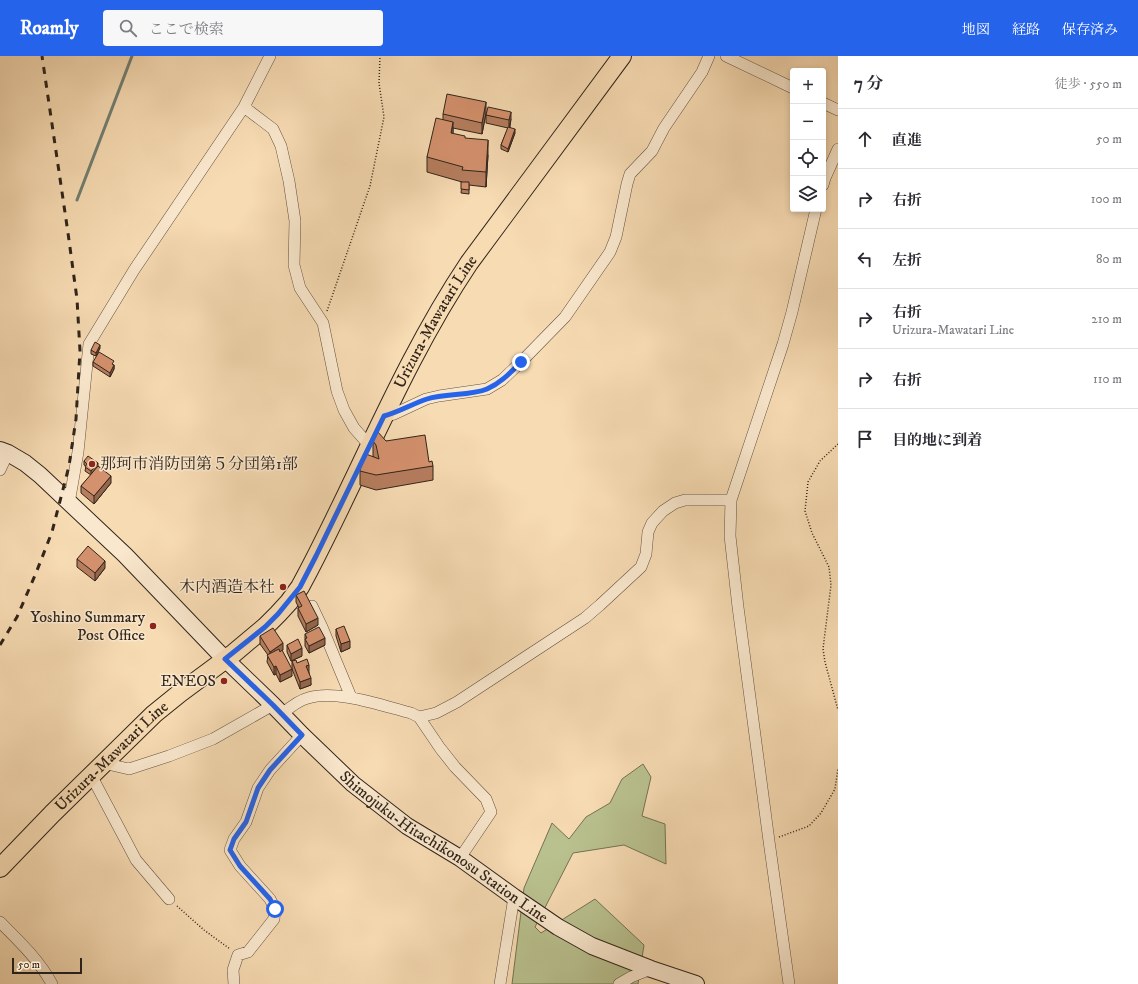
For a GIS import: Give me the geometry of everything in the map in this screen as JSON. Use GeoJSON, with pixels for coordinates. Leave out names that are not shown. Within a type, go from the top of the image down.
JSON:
{"type":"FeatureCollection","features":[{"type":"Feature","properties":{"kind":"main road","name":"Urizura-Mawatari Line"},"geometry":{"type":"LineString","coordinates":[[0,868],[97,769],[154,714],[265,627],[278,614],[300,587],[411,360],[453,287],[469,263],[622,56]]}},
{"type":"Feature","properties":{"kind":"main road","name":"Shimojuku-Hitachikonosu Station Line"},"geometry":{"type":"LineString","coordinates":[[4,452],[25,463],[40,476],[124,555],[225,659],[353,784],[407,826],[460,858],[558,927],[592,946],[651,969],[696,984]]}},
{"type":"Feature","properties":{"kind":"street"},"geometry":{"type":"LineString","coordinates":[[69,503],[78,452],[89,344],[134,270],[244,107],[270,56]]}},
{"type":"Feature","properties":{"kind":"street"},"geometry":{"type":"LineString","coordinates":[[384,416],[394,414],[426,399],[487,389],[502,380],[565,317],[610,252],[616,237],[630,174],[652,151],[664,128],[702,72],[709,56]]}},
{"type":"Feature","properties":{"kind":"street"},"geometry":{"type":"LineString","coordinates":[[726,56],[790,87]]}},
{"type":"Feature","properties":{"kind":"street"},"geometry":{"type":"LineString","coordinates":[[825,104],[838,110]]}},
{"type":"Feature","properties":{"kind":"street"},"geometry":{"type":"LineString","coordinates":[[244,107],[273,129],[281,146],[289,181],[295,221],[294,265],[300,288],[323,323],[337,391],[344,410],[354,428],[370,446]]}},
{"type":"Feature","properties":{"kind":"street"},"geometry":{"type":"LineString","coordinates":[[826,176],[838,149]]}},
{"type":"Feature","properties":{"kind":"street"},"geometry":{"type":"LineString","coordinates":[[789,984],[768,841],[738,607],[730,536],[730,500],[783,344],[815,212]]}},
{"type":"Feature","properties":{"kind":"street"},"geometry":{"type":"LineString","coordinates":[[0,470],[4,452]]}},
{"type":"Feature","properties":{"kind":"street"},"geometry":{"type":"LineString","coordinates":[[419,717],[436,714],[457,702],[585,618],[600,606],[641,567],[646,554],[648,532],[652,523],[663,511],[675,503],[685,500],[730,500]]}},
{"type":"Feature","properties":{"kind":"street"},"geometry":{"type":"LineString","coordinates":[[300,587],[304,591],[322,627],[351,698]]}},
{"type":"Feature","properties":{"kind":"street"},"geometry":{"type":"LineString","coordinates":[[169,899],[136,860],[96,783],[97,769],[130,768],[169,756],[213,739],[277,709],[288,709],[307,698],[322,695],[351,698],[411,713],[419,717],[455,767],[486,799],[491,812],[460,858]]}},
{"type":"Feature","properties":{"kind":"street"},"geometry":{"type":"LineString","coordinates":[[234,984],[233,970],[238,955],[248,952],[274,919],[275,909],[270,899],[240,866],[230,850],[234,839],[246,822],[258,788],[270,770],[302,735]]}},
{"type":"Feature","properties":{"kind":"street"},"geometry":{"type":"LineString","coordinates":[[500,984],[514,897]]}},
{"type":"Feature","properties":{"kind":"street"},"geometry":{"type":"LineString","coordinates":[[0,922],[21,943],[44,970],[52,984]]}},
{"type":"Feature","properties":{"kind":"street"},"geometry":{"type":"LineString","coordinates":[[619,984],[631,977],[651,969]]}},
{"type":"Feature","properties":{"kind":"path"},"geometry":{"type":"LineString","coordinates":[[323,323],[370,186],[384,117],[379,83],[380,56]]}},
{"type":"Feature","properties":{"kind":"path"},"geometry":{"type":"LineString","coordinates":[[838,444],[820,461],[808,482],[805,511],[812,533],[829,567],[831,585],[823,649],[838,710]]}},
{"type":"Feature","properties":{"kind":"path"},"geometry":{"type":"LineString","coordinates":[[768,841],[809,826],[821,813],[834,789],[838,768]]}},
{"type":"Feature","properties":{"kind":"path"},"geometry":{"type":"LineString","coordinates":[[169,899],[204,930],[238,955]]}},
{"type":"Feature","properties":{"kind":"green space"},"geometry":{"type":"Polygon","coordinates":[[[643,764],[651,777],[642,816],[665,824],[666,864],[624,845],[573,853],[535,927],[541,933],[595,899],[644,945],[638,984],[512,984],[524,888],[552,823],[569,839],[586,817],[610,803],[622,779],[643,764]]]}},
{"type":"Feature","properties":{"kind":"building"},"geometry":{"type":"Polygon","coordinates":[[[447,94],[486,102],[482,123],[443,114],[447,94]]]}},
{"type":"Feature","properties":{"kind":"building"},"geometry":{"type":"Polygon","coordinates":[[[488,107],[511,112],[509,120],[486,115],[488,107]]]}},
{"type":"Feature","properties":{"kind":"building"},"geometry":{"type":"Polygon","coordinates":[[[436,118],[453,122],[451,133],[465,136],[465,138],[488,140],[486,172],[462,170],[463,167],[427,157],[436,118]]]}},
{"type":"Feature","properties":{"kind":"building"},"geometry":{"type":"Polygon","coordinates":[[[508,127],[515,129],[508,149],[501,145],[508,127]]]}},
{"type":"Feature","properties":{"kind":"building"},"geometry":{"type":"Polygon","coordinates":[[[461,182],[469,182],[469,190],[461,189],[461,182]]]}},
{"type":"Feature","properties":{"kind":"building"},"geometry":{"type":"Polygon","coordinates":[[[95,342],[100,345],[96,353],[91,350],[95,342]]]}},
{"type":"Feature","properties":{"kind":"building"},"geometry":{"type":"Polygon","coordinates":[[[99,352],[114,361],[112,364],[114,365],[110,373],[93,362],[99,352]]]}},
{"type":"Feature","properties":{"kind":"building"},"geometry":{"type":"Polygon","coordinates":[[[377,431],[386,441],[425,435],[429,462],[432,461],[433,466],[376,475],[360,471],[362,461],[366,454],[379,459],[376,445],[373,441],[377,431]]]}},
{"type":"Feature","properties":{"kind":"building"},"geometry":{"type":"Polygon","coordinates":[[[88,456],[98,463],[91,471],[85,467],[87,464],[84,461],[88,456]]]}},
{"type":"Feature","properties":{"kind":"building"},"geometry":{"type":"Polygon","coordinates":[[[98,466],[111,476],[94,496],[81,486],[98,466]]]}},
{"type":"Feature","properties":{"kind":"building"},"geometry":{"type":"Polygon","coordinates":[[[88,546],[105,561],[95,573],[77,559],[88,546]]]}},
{"type":"Feature","properties":{"kind":"building"},"geometry":{"type":"Polygon","coordinates":[[[304,591],[318,618],[306,624],[298,608],[302,606],[296,595],[304,591]]]}},
{"type":"Feature","properties":{"kind":"building"},"geometry":{"type":"Polygon","coordinates":[[[344,626],[350,641],[341,644],[336,629],[344,626]]]}},
{"type":"Feature","properties":{"kind":"building"},"geometry":{"type":"Polygon","coordinates":[[[319,627],[325,638],[309,646],[305,639],[307,638],[305,634],[319,627]]]}},
{"type":"Feature","properties":{"kind":"building"},"geometry":{"type":"Polygon","coordinates":[[[273,628],[283,643],[270,652],[260,636],[273,628]]]}},
{"type":"Feature","properties":{"kind":"building"},"geometry":{"type":"Polygon","coordinates":[[[298,639],[302,648],[291,654],[287,645],[298,639]]]}},
{"type":"Feature","properties":{"kind":"building"},"geometry":{"type":"Polygon","coordinates":[[[279,649],[280,652],[282,650],[292,669],[280,675],[276,666],[274,667],[267,655],[279,649]]]}},
{"type":"Feature","properties":{"kind":"building"},"geometry":{"type":"Polygon","coordinates":[[[307,659],[309,665],[306,666],[311,678],[300,682],[292,661],[296,660],[297,663],[307,659]]]}},
{"type":"Feature","properties":{"kind":"waterway"},"geometry":{"type":"LineString","coordinates":[[77,200],[132,56]]}},
{"type":"Feature","properties":{"kind":"railway"},"geometry":{"type":"LineString","coordinates":[[0,645],[17,617],[52,532],[69,466],[76,419],[80,351],[77,299],[42,56]]}},
{"type":"Feature","properties":{"kind":"place","name":"那珂市消防団第５分団第1部"},"geometry":{"type":"Point","coordinates":[92,464]}},
{"type":"Feature","properties":{"kind":"place","name":"木内酒造本社"},"geometry":{"type":"Point","coordinates":[283,587]}},
{"type":"Feature","properties":{"kind":"place","name":"Yoshino Summary Post Office"},"geometry":{"type":"Point","coordinates":[153,626]}},
{"type":"Feature","properties":{"kind":"place","name":"ENEOS"},"geometry":{"type":"Point","coordinates":[224,681]}},
{"type":"Feature","properties":{"kind":"route"},"geometry":{"type":"LineString","coordinates":[[275,909],[270,899],[240,866],[230,850],[234,839],[246,822],[258,788],[270,770],[302,735],[225,659],[265,627],[289,602],[300,587],[384,416],[394,414],[426,399],[487,389],[502,380],[521,362]]}}]}
